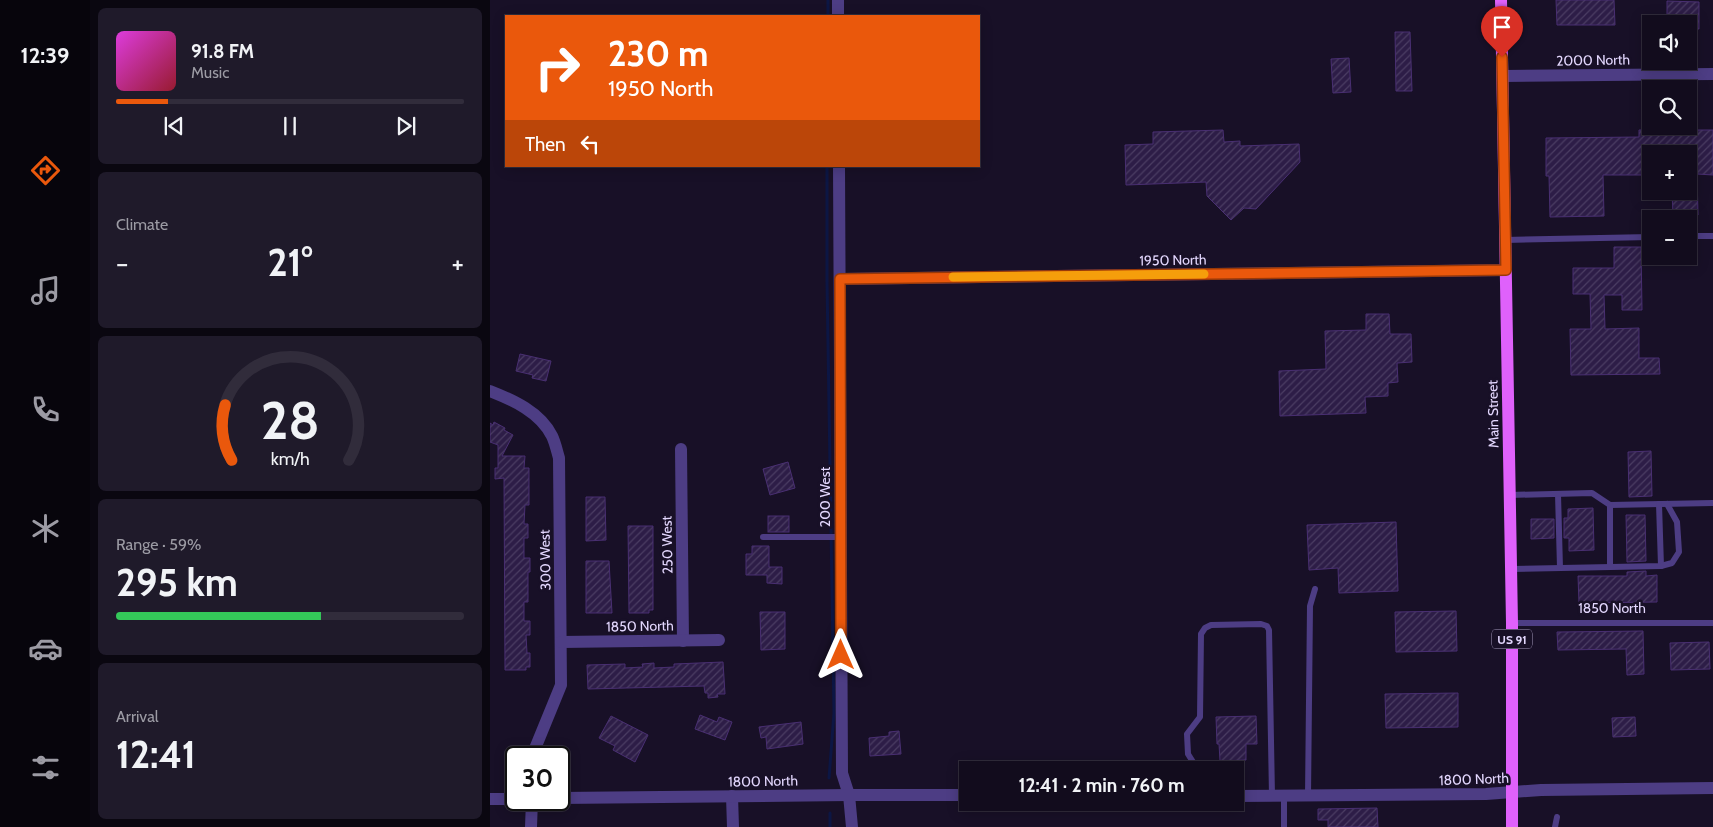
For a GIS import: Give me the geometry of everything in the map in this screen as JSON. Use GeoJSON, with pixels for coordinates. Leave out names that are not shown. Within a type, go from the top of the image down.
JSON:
{"type":"FeatureCollection","features":[{"type":"Feature","properties":{"kind":"main road","name":"Main Street"},"geometry":{"type":"LineString","coordinates":[[1501,0],[1512,623],[1512,827]]}},
{"type":"Feature","properties":{"kind":"street"},"geometry":{"type":"LineString","coordinates":[[838,0],[838,15]]}},
{"type":"Feature","properties":{"kind":"street","name":"2000 North"},"geometry":{"type":"LineString","coordinates":[[1503,76],[1713,74]]}},
{"type":"Feature","properties":{"kind":"street","name":"200 West"},"geometry":{"type":"LineString","coordinates":[[839,167],[840,279],[837,537],[842,773],[849,795],[852,827]]}},
{"type":"Feature","properties":{"kind":"street","name":"1950 North"},"geometry":{"type":"LineString","coordinates":[[840,279],[1506,270]]}},
{"type":"Feature","properties":{"kind":"street","name":"300 West"},"geometry":{"type":"LineString","coordinates":[[490,391],[515,401],[538,417],[552,435],[559,458],[561,685],[536,746]]}},
{"type":"Feature","properties":{"kind":"street","name":"250 West"},"geometry":{"type":"LineString","coordinates":[[681,449],[683,640]]}},
{"type":"Feature","properties":{"kind":"street","name":"1850 North"},"geometry":{"type":"LineString","coordinates":[[561,642],[719,640]]}},
{"type":"Feature","properties":{"kind":"street","name":"1800 North"},"geometry":{"type":"LineString","coordinates":[[1244,796],[1512,793],[1550,790],[1713,788]]}},
{"type":"Feature","properties":{"kind":"street","name":"1800 North"},"geometry":{"type":"LineString","coordinates":[[570,798],[959,795]]}},
{"type":"Feature","properties":{"kind":"street"},"geometry":{"type":"LineString","coordinates":[[732,796],[733,827]]}},
{"type":"Feature","properties":{"kind":"street"},"geometry":{"type":"LineString","coordinates":[[490,799],[505,799]]}},
{"type":"Feature","properties":{"kind":"street"},"geometry":{"type":"LineString","coordinates":[[531,827],[532,811]]}},
{"type":"Feature","properties":{"kind":"lane"},"geometry":{"type":"LineString","coordinates":[[1697,236],[1713,236]]}},
{"type":"Feature","properties":{"kind":"lane"},"geometry":{"type":"LineString","coordinates":[[1505,240],[1642,237]]}},
{"type":"Feature","properties":{"kind":"lane"},"geometry":{"type":"LineString","coordinates":[[1510,495],[1592,493],[1610,505],[1713,503]]}},
{"type":"Feature","properties":{"kind":"lane"},"geometry":{"type":"LineString","coordinates":[[1558,494],[1560,568]]}},
{"type":"Feature","properties":{"kind":"lane"},"geometry":{"type":"LineString","coordinates":[[1659,504],[1661,566]]}},
{"type":"Feature","properties":{"kind":"lane"},"geometry":{"type":"LineString","coordinates":[[1511,569],[1661,566],[1672,563],[1678,552],[1678,522],[1667,504]]}},
{"type":"Feature","properties":{"kind":"lane"},"geometry":{"type":"LineString","coordinates":[[1610,505],[1610,567]]}},
{"type":"Feature","properties":{"kind":"lane"},"geometry":{"type":"LineString","coordinates":[[763,537],[837,537]]}},
{"type":"Feature","properties":{"kind":"lane"},"geometry":{"type":"LineString","coordinates":[[1308,796],[1310,606],[1315,589]]}},
{"type":"Feature","properties":{"kind":"lane","name":"1850 North"},"geometry":{"type":"LineString","coordinates":[[1512,623],[1713,623]]}},
{"type":"Feature","properties":{"kind":"lane"},"geometry":{"type":"LineString","coordinates":[[1192,761],[1188,754],[1188,734],[1200,717],[1201,634],[1205,628],[1211,625],[1262,624],[1267,626],[1269,630],[1278,796],[1284,827]]}},
{"type":"Feature","properties":{"kind":"lane"},"geometry":{"type":"LineString","coordinates":[[1555,827],[1557,817]]}},
{"type":"Feature","properties":{"kind":"building"},"geometry":{"type":"Polygon","coordinates":[[[1556,0],[1614,0],[1615,25],[1557,25],[1556,0]]]}},
{"type":"Feature","properties":{"kind":"building"},"geometry":{"type":"Polygon","coordinates":[[[1667,1],[1699,2],[1699,29],[1697,29],[1697,15],[1667,15],[1667,1]]]}},
{"type":"Feature","properties":{"kind":"building"},"geometry":{"type":"Polygon","coordinates":[[[1395,32],[1410,32],[1412,91],[1396,91],[1395,32]]]}},
{"type":"Feature","properties":{"kind":"building"},"geometry":{"type":"Polygon","coordinates":[[[1349,58],[1351,92],[1333,93],[1331,59],[1349,58]]]}},
{"type":"Feature","properties":{"kind":"building"},"geometry":{"type":"Polygon","coordinates":[[[1223,130],[1224,142],[1240,141],[1240,146],[1299,144],[1300,162],[1256,209],[1244,208],[1231,220],[1207,196],[1206,182],[1126,185],[1125,145],[1153,144],[1153,132],[1223,130]]]}},
{"type":"Feature","properties":{"kind":"building"},"geometry":{"type":"Polygon","coordinates":[[[1639,130],[1642,130],[1642,135],[1697,135],[1697,130],[1713,130],[1713,175],[1697,174],[1697,145],[1642,145],[1642,175],[1603,175],[1604,216],[1550,217],[1549,176],[1546,176],[1546,138],[1639,137],[1639,130]]]}},
{"type":"Feature","properties":{"kind":"building"},"geometry":{"type":"Polygon","coordinates":[[[1697,174],[1698,215],[1697,210],[1673,210],[1672,200],[1697,200],[1697,174]]]}},
{"type":"Feature","properties":{"kind":"building"},"geometry":{"type":"Polygon","coordinates":[[[1614,247],[1641,247],[1642,310],[1622,310],[1622,295],[1604,295],[1605,329],[1639,328],[1639,358],[1659,358],[1660,374],[1571,375],[1570,329],[1591,329],[1590,294],[1573,294],[1573,268],[1614,268],[1614,247]]]}},
{"type":"Feature","properties":{"kind":"building"},"geometry":{"type":"Polygon","coordinates":[[[1366,314],[1389,314],[1390,334],[1411,334],[1412,362],[1397,363],[1398,382],[1388,383],[1388,396],[1365,397],[1366,413],[1280,416],[1279,371],[1326,369],[1325,331],[1366,330],[1366,314]]]}},
{"type":"Feature","properties":{"kind":"building"},"geometry":{"type":"Polygon","coordinates":[[[520,354],[551,361],[546,381],[532,378],[533,375],[516,371],[520,354]]]}},
{"type":"Feature","properties":{"kind":"building"},"geometry":{"type":"Polygon","coordinates":[[[494,422],[513,435],[502,456],[525,456],[524,468],[529,468],[529,505],[525,505],[524,524],[528,524],[528,538],[524,538],[524,558],[530,558],[528,602],[524,602],[524,621],[530,621],[530,635],[526,635],[527,653],[530,653],[530,667],[526,667],[526,670],[505,670],[504,478],[495,479],[495,468],[498,468],[498,445],[490,442],[490,423],[493,425],[494,422]]]}},
{"type":"Feature","properties":{"kind":"building"},"geometry":{"type":"Polygon","coordinates":[[[1651,451],[1652,496],[1629,497],[1628,452],[1651,451]]]}},
{"type":"Feature","properties":{"kind":"building"},"geometry":{"type":"Polygon","coordinates":[[[788,462],[795,488],[770,495],[763,469],[788,462]]]}},
{"type":"Feature","properties":{"kind":"building"},"geometry":{"type":"Polygon","coordinates":[[[586,497],[605,497],[606,540],[586,541],[586,497]]]}},
{"type":"Feature","properties":{"kind":"building"},"geometry":{"type":"Polygon","coordinates":[[[1593,508],[1594,550],[1569,551],[1569,538],[1564,538],[1564,518],[1568,518],[1568,509],[1593,508]]]}},
{"type":"Feature","properties":{"kind":"building"},"geometry":{"type":"Polygon","coordinates":[[[1626,515],[1645,515],[1646,561],[1627,562],[1626,515]]]}},
{"type":"Feature","properties":{"kind":"building"},"geometry":{"type":"Polygon","coordinates":[[[768,516],[789,516],[789,532],[768,532],[768,516]]]}},
{"type":"Feature","properties":{"kind":"building"},"geometry":{"type":"Polygon","coordinates":[[[1531,519],[1554,519],[1554,538],[1531,539],[1531,519]]]}},
{"type":"Feature","properties":{"kind":"building"},"geometry":{"type":"Polygon","coordinates":[[[1396,522],[1398,591],[1339,593],[1338,568],[1309,570],[1307,525],[1396,522]]]}},
{"type":"Feature","properties":{"kind":"building"},"geometry":{"type":"Polygon","coordinates":[[[628,526],[653,526],[653,610],[649,610],[649,613],[629,613],[628,526]]]}},
{"type":"Feature","properties":{"kind":"building"},"geometry":{"type":"Polygon","coordinates":[[[752,546],[769,546],[769,567],[782,567],[782,584],[767,583],[767,575],[746,575],[746,554],[752,554],[752,546]]]}},
{"type":"Feature","properties":{"kind":"building"},"geometry":{"type":"Polygon","coordinates":[[[586,561],[609,561],[612,613],[586,613],[586,561]]]}},
{"type":"Feature","properties":{"kind":"building"},"geometry":{"type":"Polygon","coordinates":[[[1646,571],[1646,576],[1657,575],[1657,602],[1579,603],[1578,576],[1627,576],[1627,572],[1646,571]]]}},
{"type":"Feature","properties":{"kind":"building"},"geometry":{"type":"Polygon","coordinates":[[[1456,611],[1457,651],[1396,652],[1395,612],[1456,611]]]}},
{"type":"Feature","properties":{"kind":"building"},"geometry":{"type":"Polygon","coordinates":[[[760,612],[785,612],[785,649],[761,650],[760,612]]]}},
{"type":"Feature","properties":{"kind":"building"},"geometry":{"type":"Polygon","coordinates":[[[1643,631],[1644,674],[1627,675],[1626,649],[1558,650],[1557,632],[1643,631]]]}},
{"type":"Feature","properties":{"kind":"building"},"geometry":{"type":"Polygon","coordinates":[[[1709,642],[1710,669],[1671,670],[1670,643],[1709,642]]]}},
{"type":"Feature","properties":{"kind":"building"},"geometry":{"type":"Polygon","coordinates":[[[723,662],[725,694],[717,694],[718,697],[708,698],[708,693],[705,693],[704,686],[588,689],[587,665],[625,664],[625,668],[643,667],[642,664],[654,663],[654,668],[674,667],[674,664],[723,662]]]}},
{"type":"Feature","properties":{"kind":"building"},"geometry":{"type":"Polygon","coordinates":[[[1458,693],[1458,727],[1386,728],[1385,694],[1458,693]]]}},
{"type":"Feature","properties":{"kind":"building"},"geometry":{"type":"Polygon","coordinates":[[[700,715],[717,722],[719,717],[732,722],[725,740],[695,729],[700,715]]]}},
{"type":"Feature","properties":{"kind":"building"},"geometry":{"type":"Polygon","coordinates":[[[611,716],[648,735],[635,762],[613,750],[615,746],[599,738],[611,716]]]}},
{"type":"Feature","properties":{"kind":"building"},"geometry":{"type":"Polygon","coordinates":[[[1256,716],[1257,744],[1246,744],[1246,760],[1220,761],[1216,717],[1256,716]]]}},
{"type":"Feature","properties":{"kind":"building"},"geometry":{"type":"Polygon","coordinates":[[[1635,717],[1636,736],[1613,737],[1612,718],[1635,717]]]}},
{"type":"Feature","properties":{"kind":"building"},"geometry":{"type":"Polygon","coordinates":[[[801,722],[803,744],[767,749],[766,737],[761,738],[759,727],[801,722]]]}},
{"type":"Feature","properties":{"kind":"building"},"geometry":{"type":"Polygon","coordinates":[[[899,731],[901,754],[870,756],[869,738],[889,736],[889,732],[899,731]]]}},
{"type":"Feature","properties":{"kind":"building"},"geometry":{"type":"Polygon","coordinates":[[[1377,808],[1378,827],[1328,827],[1328,820],[1318,820],[1318,809],[1377,808]]]}},
{"type":"Feature","properties":{"kind":"waterway"},"geometry":{"type":"LineString","coordinates":[[828,0],[828,15]]}},
{"type":"Feature","properties":{"kind":"waterway"},"geometry":{"type":"LineString","coordinates":[[827,167],[834,713],[829,778]]}},
{"type":"Feature","properties":{"kind":"waterway"},"geometry":{"type":"LineString","coordinates":[[830,813],[830,827]]}},
{"type":"Feature","properties":{"kind":"slow traffic"},"geometry":{"type":"LineString","coordinates":[[953,277],[1204,274]]}},
{"type":"Feature","properties":{"kind":"route"},"geometry":{"type":"LineString","coordinates":[[841,655],[840,279],[1506,270],[1502,57]]}}]}
